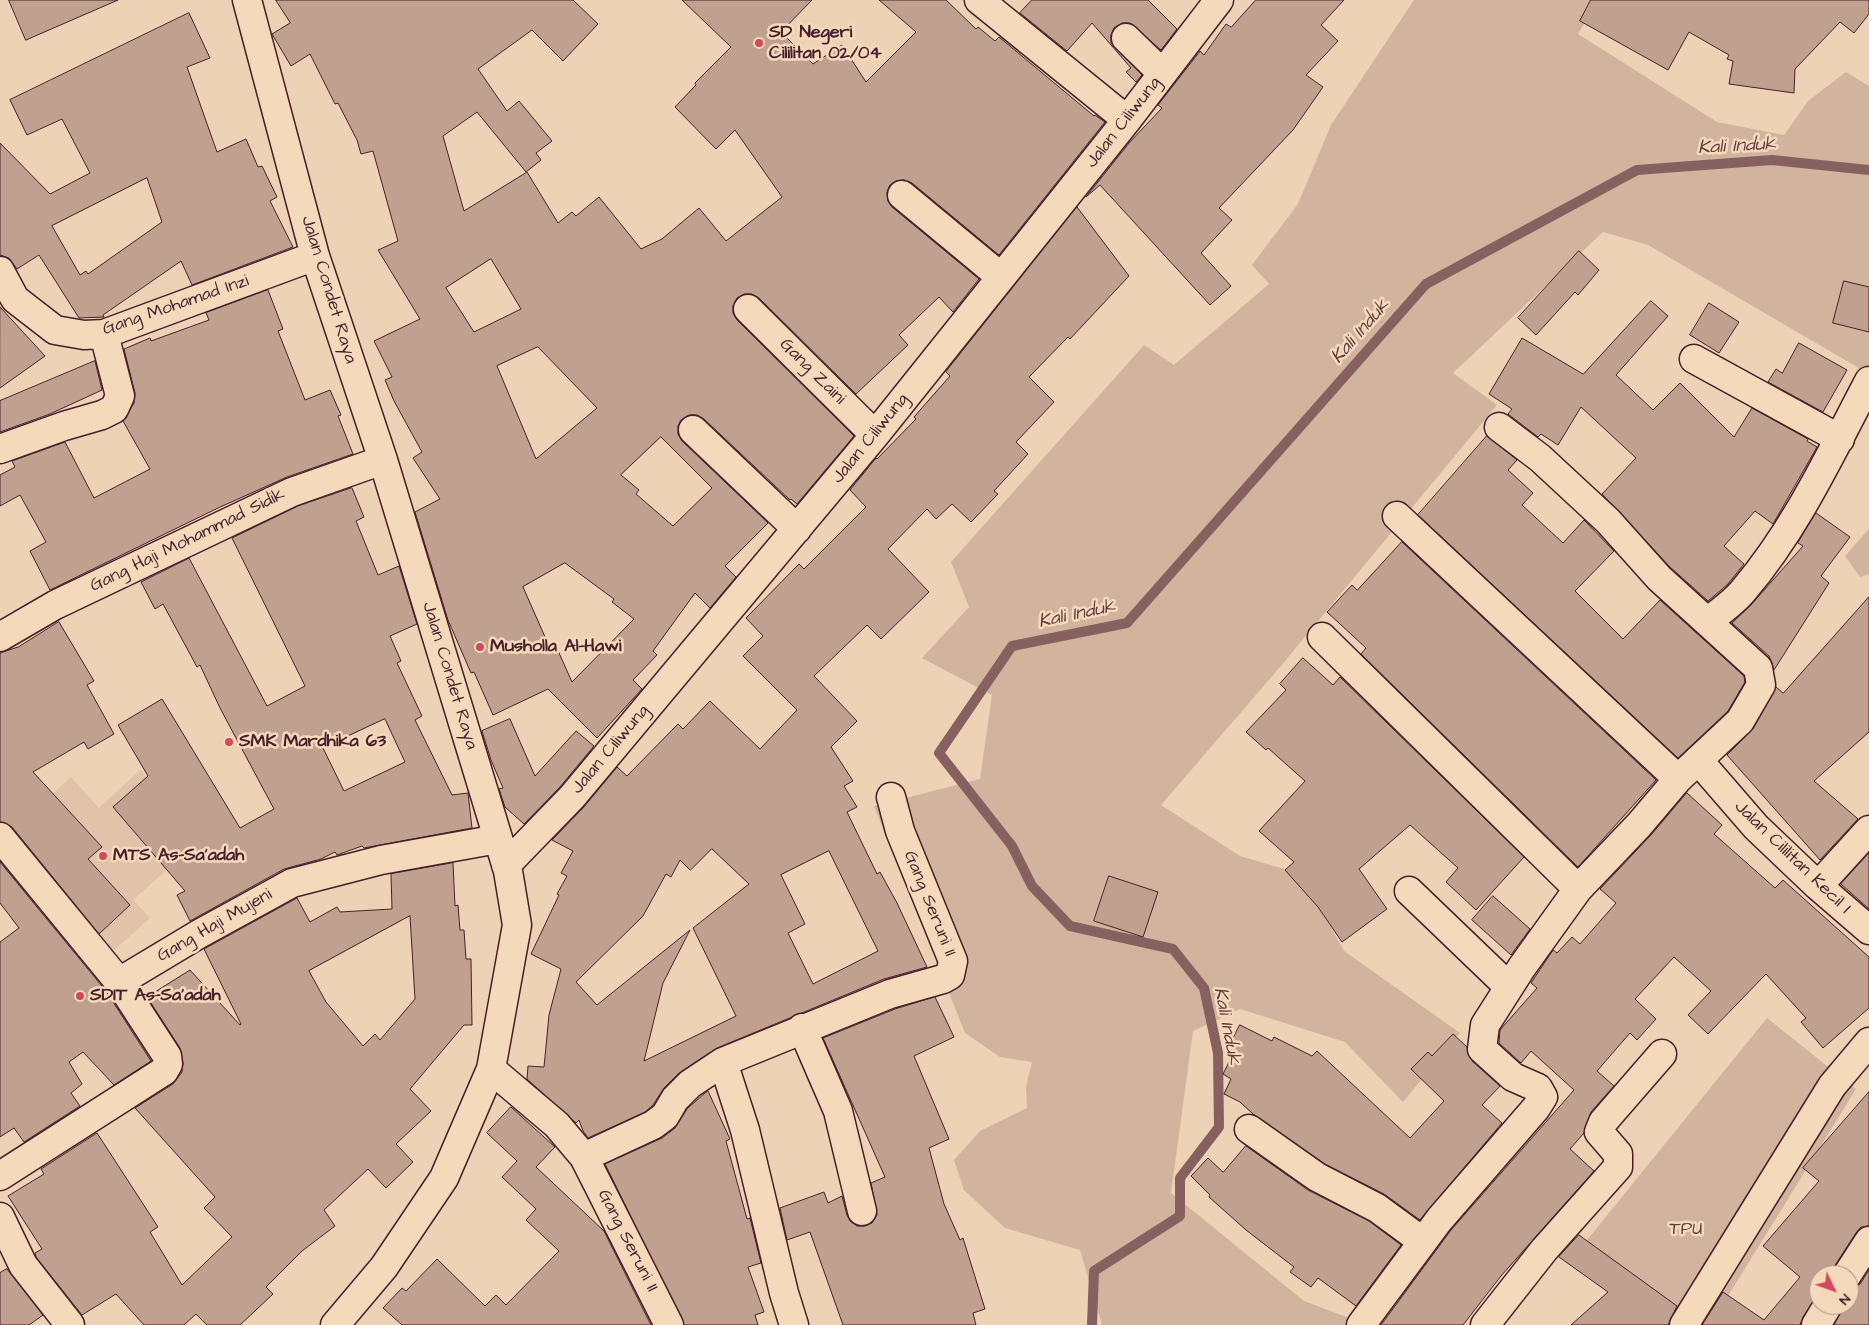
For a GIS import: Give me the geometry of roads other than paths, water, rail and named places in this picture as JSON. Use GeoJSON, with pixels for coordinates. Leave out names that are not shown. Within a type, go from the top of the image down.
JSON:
{"type":"FeatureCollection","features":[{"type":"Feature","properties":{"kind":"street","name":"Jalan Condet Raya"},"geometry":{"type":"LineString","coordinates":[[247,0],[315,256],[383,460],[506,865],[516,925],[492,1069],[444,1178],[384,1267],[335,1325]]}},
{"type":"Feature","properties":{"kind":"street"},"geometry":{"type":"LineString","coordinates":[[979,0],[1128,120]]}},
{"type":"Feature","properties":{"kind":"street","name":"Jalan Ciliwung"},"geometry":{"type":"LineString","coordinates":[[506,865],[572,797],[876,435],[1128,120],[1219,0]]}},
{"type":"Feature","properties":{"kind":"street"},"geometry":{"type":"LineString","coordinates":[[1126,38],[1162,74]]}},
{"type":"Feature","properties":{"kind":"street"},"geometry":{"type":"LineString","coordinates":[[902,195],[1001,277]]}},
{"type":"Feature","properties":{"kind":"street","name":"Gang Mohamad Inzi"},"geometry":{"type":"LineString","coordinates":[[0,271],[15,299],[55,330],[84,335],[104,334],[315,256]]}},
{"type":"Feature","properties":{"kind":"street","name":"Gang Zaini"},"geometry":{"type":"LineString","coordinates":[[748,310],[876,435]]}},
{"type":"Feature","properties":{"kind":"street"},"geometry":{"type":"LineString","coordinates":[[0,449],[64,426],[102,415],[114,409],[120,396],[104,334]]}},
{"type":"Feature","properties":{"kind":"street"},"geometry":{"type":"LineString","coordinates":[[1694,359],[1840,439]]}},
{"type":"Feature","properties":{"kind":"street"},"geometry":{"type":"LineString","coordinates":[[1708,621],[1742,592],[1775,548],[1840,439],[1869,381]]}},
{"type":"Feature","properties":{"kind":"street"},"geometry":{"type":"LineString","coordinates":[[1361,1325],[1422,1241],[1536,1108],[1543,1097],[1538,1088],[1513,1077],[1482,1050],[1485,1025],[1509,987],[1578,889],[1639,825],[1678,779],[1740,721],[1761,686],[1758,668],[1659,578],[1608,520],[1540,458],[1500,427]]}},
{"type":"Feature","properties":{"kind":"street"},"geometry":{"type":"LineString","coordinates":[[693,430],[797,529]]}},
{"type":"Feature","properties":{"kind":"street","name":"Gang Haji Mohammad Sidik"},"geometry":{"type":"LineString","coordinates":[[0,638],[55,605],[292,492],[383,460]]}},
{"type":"Feature","properties":{"kind":"street"},"geometry":{"type":"LineString","coordinates":[[1397,516],[1678,779]]}},
{"type":"Feature","properties":{"kind":"street"},"geometry":{"type":"LineString","coordinates":[[1322,638],[1578,889]]}},
{"type":"Feature","properties":{"kind":"street","name":"Jalan Cililitan Kecil I"},"geometry":{"type":"LineString","coordinates":[[1698,760],[1756,827],[1818,886],[1869,930]]}},
{"type":"Feature","properties":{"kind":"street","name":"Gang Seruni II"},"geometry":{"type":"LineString","coordinates":[[584,1157],[653,1125],[665,1116],[675,1099],[690,1084],[723,1062],[802,1028],[890,994],[943,979],[950,975],[954,969],[953,961],[900,831],[891,797]]}},
{"type":"Feature","properties":{"kind":"street"},"geometry":{"type":"LineString","coordinates":[[1818,886],[1869,830]]}},
{"type":"Feature","properties":{"kind":"street"},"geometry":{"type":"LineString","coordinates":[[0,836],[119,982],[167,1056],[168,1064],[164,1071],[0,1176]]}},
{"type":"Feature","properties":{"kind":"street","name":"Gang Haji Mujeni"},"geometry":{"type":"LineString","coordinates":[[119,982],[199,934],[292,883],[381,860],[498,839]]}},
{"type":"Feature","properties":{"kind":"street"},"geometry":{"type":"LineString","coordinates":[[1410,891],[1509,987]]}},
{"type":"Feature","properties":{"kind":"street"},"geometry":{"type":"LineString","coordinates":[[802,1028],[838,1111],[862,1211]]}},
{"type":"Feature","properties":{"kind":"street"},"geometry":{"type":"LineString","coordinates":[[1684,1325],[1832,1086],[1869,1042]]}},
{"type":"Feature","properties":{"kind":"street"},"geometry":{"type":"LineString","coordinates":[[1485,1325],[1544,1250],[1618,1167],[1618,1154],[1600,1132],[1603,1122],[1662,1054]]}},
{"type":"Feature","properties":{"kind":"street"},"geometry":{"type":"LineString","coordinates":[[723,1062],[745,1130],[784,1293],[794,1325]]}},
{"type":"Feature","properties":{"kind":"street","name":"Gang Seruni II"},"geometry":{"type":"LineString","coordinates":[[492,1069],[556,1125],[584,1157],[669,1325]]}},
{"type":"Feature","properties":{"kind":"street"},"geometry":{"type":"LineString","coordinates":[[1249,1129],[1316,1177],[1377,1208],[1422,1241]]}},
{"type":"Feature","properties":{"kind":"street"},"geometry":{"type":"LineString","coordinates":[[0,1217],[23,1265],[70,1325]]}},
{"type":"Feature","properties":{"kind":"street"},"geometry":{"type":"LineString","coordinates":[[1853,1265],[1869,1241]]}},
{"type":"Feature","properties":{"kind":"waterway","name":"Kali Induk"},"geometry":{"type":"LineString","coordinates":[[1092,1325],[1094,1271],[1180,1216],[1180,1178],[1219,1127],[1218,1053],[1204,988],[1173,949],[1070,926],[1032,886],[1012,846],[939,753],[1012,646],[1127,623],[1426,284],[1637,170],[1772,160],[1869,170]]}},
{"type":"Feature","properties":{"kind":"place","name":"SD Negeri Cililitan 02/04"},"geometry":{"type":"Point","coordinates":[759,43]}},
{"type":"Feature","properties":{"kind":"place","name":"Musholla Al-Hawi"},"geometry":{"type":"Point","coordinates":[480,647]}},
{"type":"Feature","properties":{"kind":"place","name":"SMK Mardhika 63"},"geometry":{"type":"Point","coordinates":[229,742]}},
{"type":"Feature","properties":{"kind":"place","name":"MTS As-Sa'adah"},"geometry":{"type":"Point","coordinates":[103,856]}},
{"type":"Feature","properties":{"kind":"place","name":"SDIT As-Sa'adah"},"geometry":{"type":"Point","coordinates":[80,996]}},
{"type":"Feature","properties":{"kind":"park label","name":"TPU"},"geometry":{"type":"Point","coordinates":[1686,1230]}}]}
